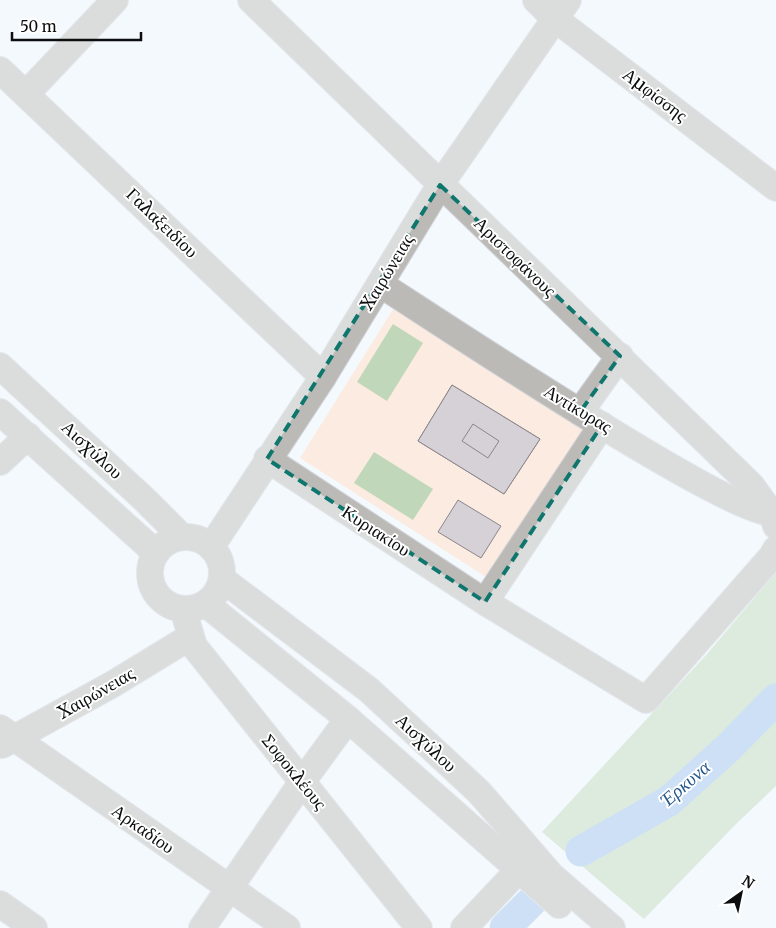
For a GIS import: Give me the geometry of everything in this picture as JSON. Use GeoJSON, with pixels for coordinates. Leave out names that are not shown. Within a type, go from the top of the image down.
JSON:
{"type":"FeatureCollection","features":[{"type":"Feature","properties":{"kind":"street"},"geometry":{"type":"LineString","coordinates":[[26,94],[115,0]]}},
{"type":"Feature","properties":{"kind":"street","name":"Αριστοφάνους"},"geometry":{"type":"LineString","coordinates":[[251,0],[751,485],[775,518]]}},
{"type":"Feature","properties":{"kind":"street","name":"Αμφίσσης"},"geometry":{"type":"LineString","coordinates":[[536,0],[561,9],[776,188]]}},
{"type":"Feature","properties":{"kind":"street","name":"Χαιρώνειας"},"geometry":{"type":"LineString","coordinates":[[211,547],[323,377],[440,185],[561,9]]}},
{"type":"Feature","properties":{"kind":"street","name":"Γαλαξειδίου"},"geometry":{"type":"LineString","coordinates":[[0,70],[323,377]]}},
{"type":"Feature","properties":{"kind":"street","name":"Αντίκυρας"},"geometry":{"type":"LineString","coordinates":[[380,284],[591,418],[713,491],[775,518]]}},
{"type":"Feature","properties":{"kind":"street"},"geometry":{"type":"LineString","coordinates":[[485,602],[591,418],[620,356]]}},
{"type":"Feature","properties":{"kind":"street","name":"Αισχύλου"},"geometry":{"type":"LineString","coordinates":[[0,366],[144,499],[182,537]]}},
{"type":"Feature","properties":{"kind":"street","name":"Αισχύλου"},"geometry":{"type":"LineString","coordinates":[[0,412],[156,553]]}},
{"type":"Feature","properties":{"kind":"street"},"geometry":{"type":"LineString","coordinates":[[0,462],[28,436]]}},
{"type":"Feature","properties":{"kind":"street","name":"Κυριακίου"},"geometry":{"type":"LineString","coordinates":[[268,459],[485,602],[646,700],[772,556],[776,549]]}},
{"type":"Feature","properties":{"kind":"street"},"geometry":{"type":"LineString","coordinates":[[182,537],[198,539],[211,547],[218,556],[222,567],[222,579],[217,593],[187,606],[160,599],[152,585],[150,569],[156,553],[167,542],[182,537]]}},
{"type":"Feature","properties":{"kind":"street","name":"Αισχύλου"},"geometry":{"type":"LineString","coordinates":[[222,579],[369,690],[479,792],[526,862],[586,928]]}},
{"type":"Feature","properties":{"kind":"street","name":"Αισχύλου"},"geometry":{"type":"LineString","coordinates":[[187,606],[348,719],[526,862],[569,892],[612,928]]}},
{"type":"Feature","properties":{"kind":"street","name":"Σοφοκλέους"},"geometry":{"type":"LineString","coordinates":[[187,606],[170,627],[182,642],[194,646],[419,928]]}},
{"type":"Feature","properties":{"kind":"street","name":"Χαιρώνειας"},"geometry":{"type":"LineString","coordinates":[[5,738],[182,642]]}},
{"type":"Feature","properties":{"kind":"street"},"geometry":{"type":"LineString","coordinates":[[202,928],[302,782],[348,719]]}},
{"type":"Feature","properties":{"kind":"street","name":"Αρκαδίου"},"geometry":{"type":"LineString","coordinates":[[5,738],[286,928]]}},
{"type":"Feature","properties":{"kind":"street"},"geometry":{"type":"LineString","coordinates":[[464,928],[526,862]]}},
{"type":"Feature","properties":{"kind":"street"},"geometry":{"type":"LineString","coordinates":[[0,904],[24,925]]}},
{"type":"Feature","properties":{"kind":"highlighted area"},"geometry":{"type":"Polygon","coordinates":[[[440,185],[620,356],[580,412],[602,425],[485,602],[267,459],[440,185]]]}},
{"type":"Feature","properties":{"kind":"shaded area"},"geometry":{"type":"Polygon","coordinates":[[[397,303],[591,427],[494,582],[300,458],[397,303]]]}},
{"type":"Feature","properties":{"kind":"green space"},"geometry":{"type":"Polygon","coordinates":[[[393,324],[423,343],[387,401],[357,382],[393,324]]]}},
{"type":"Feature","properties":{"kind":"green space"},"geometry":{"type":"Polygon","coordinates":[[[374,452],[433,489],[413,520],[354,483],[374,452]]]}},
{"type":"Feature","properties":{"kind":"green space"},"geometry":{"type":"Polygon","coordinates":[[[776,572],[776,786],[737,823],[644,919],[542,832],[707,654],[776,572]]]}},
{"type":"Feature","properties":{"kind":"building"},"geometry":{"type":"Polygon","coordinates":[[[452,385],[540,439],[504,494],[418,441],[452,385]],[[473,424],[462,441],[488,458],[499,441],[473,424]]]}},
{"type":"Feature","properties":{"kind":"building"},"geometry":{"type":"Polygon","coordinates":[[[452,385],[540,439],[504,494],[418,441],[452,385]]]}},
{"type":"Feature","properties":{"kind":"building"},"geometry":{"type":"Polygon","coordinates":[[[473,424],[499,441],[488,458],[462,441],[473,424]]]}},
{"type":"Feature","properties":{"kind":"building"},"geometry":{"type":"Polygon","coordinates":[[[458,500],[501,526],[481,558],[438,532],[458,500]]]}},
{"type":"Feature","properties":{"kind":"waterway","name":"Έρκυνα"},"geometry":{"type":"LineString","coordinates":[[581,851],[669,801],[729,747],[776,699]]}},
{"type":"Feature","properties":{"kind":"waterway","name":"Έρκυνα"},"geometry":{"type":"LineString","coordinates":[[505,928],[531,902]]}}]}
